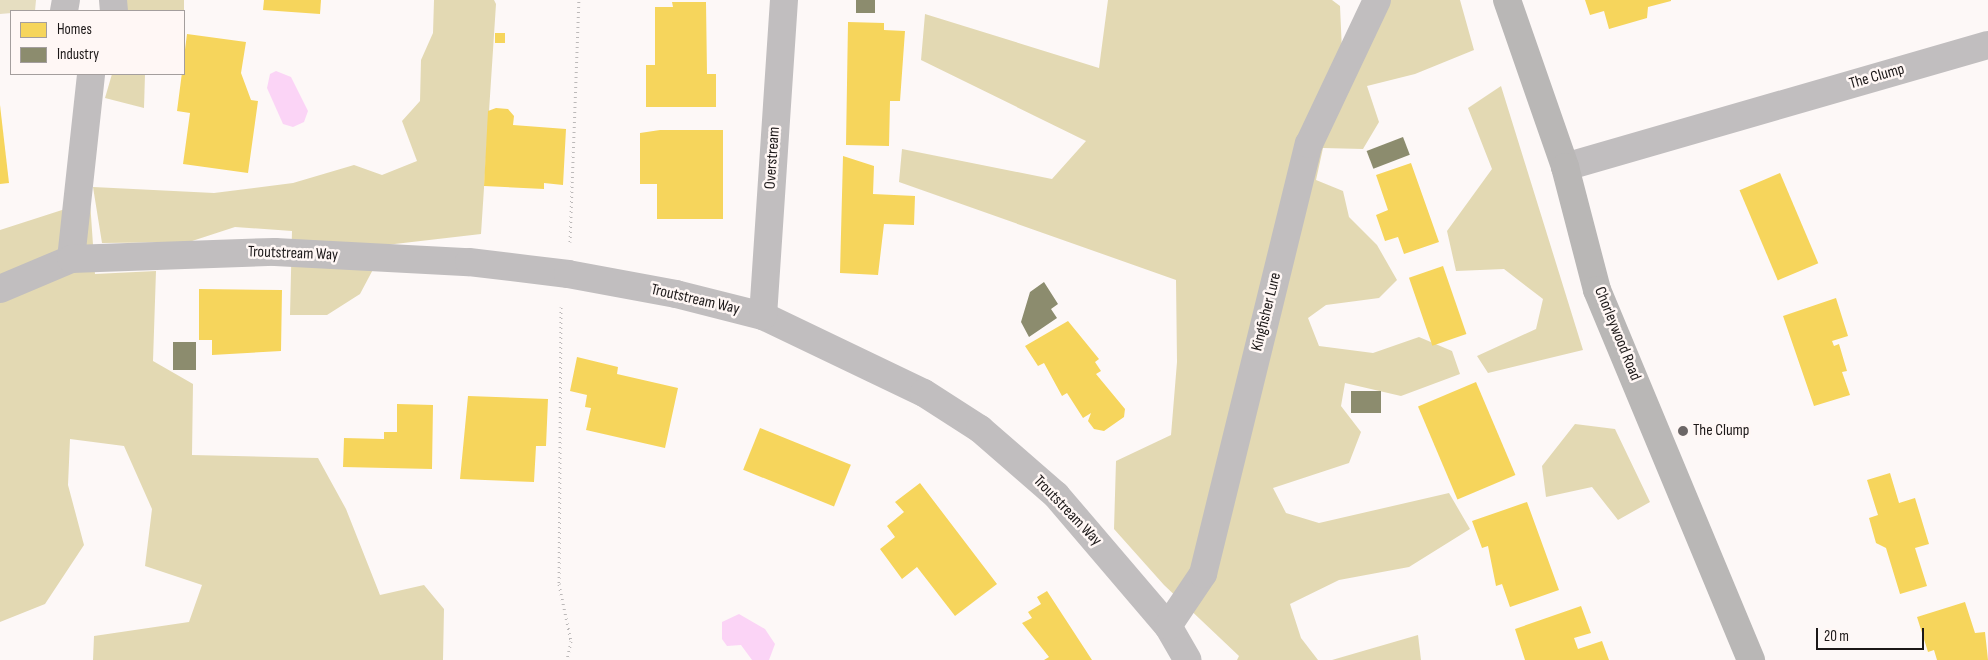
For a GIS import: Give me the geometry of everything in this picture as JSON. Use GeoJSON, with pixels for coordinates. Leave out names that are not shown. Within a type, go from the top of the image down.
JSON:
{"type":"FeatureCollection","features":[{"type":"Feature","properties":{"kind":"main road","name":"Chorleywood Road"},"geometry":{"type":"LineString","coordinates":[[1507,0],[1564,166],[1597,290],[1751,660]]}},
{"type":"Feature","properties":{"kind":"street","name":"Overstream"},"geometry":{"type":"LineString","coordinates":[[763,316],[784,0]]}},
{"type":"Feature","properties":{"kind":"street","name":"Kingfisher Lure"},"geometry":{"type":"LineString","coordinates":[[1168,626],[1203,574],[1309,144],[1377,0]]}},
{"type":"Feature","properties":{"kind":"street","name":"The Clump"},"geometry":{"type":"LineString","coordinates":[[1564,166],[1988,45]]}},
{"type":"Feature","properties":{"kind":"street"},"geometry":{"type":"LineString","coordinates":[[71,259],[91,75]]}},
{"type":"Feature","properties":{"kind":"street","name":"Troutstream Way"},"geometry":{"type":"LineString","coordinates":[[0,290],[71,259],[275,252],[469,262],[568,274],[676,294],[763,316],[924,393],[980,429],[1056,495],[1168,626],[1188,660]]}},
{"type":"Feature","properties":{"kind":"path"},"geometry":{"type":"LineString","coordinates":[[567,660],[571,641],[559,584],[561,295],[568,274],[579,0]]}},
{"type":"Feature","properties":{"kind":"shaded area"},"geometry":{"type":"Polygon","coordinates":[[[0,0],[36,0],[35,10],[10,10],[10,13],[0,14],[0,0]]]}},
{"type":"Feature","properties":{"kind":"shaded area"},"geometry":{"type":"Polygon","coordinates":[[[125,0],[184,0],[184,10],[125,10],[125,0]]]}},
{"type":"Feature","properties":{"kind":"shaded area"},"geometry":{"type":"Polygon","coordinates":[[[434,0],[494,0],[496,4],[481,234],[386,245],[360,294],[327,315],[290,315],[292,231],[235,227],[189,242],[102,243],[93,187],[214,193],[293,183],[354,165],[382,175],[417,161],[402,121],[420,101],[421,60],[433,33],[434,0]]]}},
{"type":"Feature","properties":{"kind":"shaded area"},"geometry":{"type":"Polygon","coordinates":[[[1108,0],[1332,0],[1340,6],[1342,51],[1385,0],[1460,0],[1474,50],[1415,74],[1367,86],[1379,122],[1363,149],[1323,148],[1316,180],[1343,191],[1349,217],[1377,245],[1397,280],[1379,298],[1326,305],[1308,318],[1319,346],[1373,353],[1419,337],[1452,351],[1460,374],[1401,396],[1345,383],[1341,406],[1361,432],[1349,463],[1273,488],[1286,513],[1319,523],[1449,493],[1470,529],[1409,567],[1339,580],[1290,604],[1301,638],[1318,660],[1237,660],[1239,656],[1164,585],[1114,529],[1116,461],[1171,435],[1177,362],[1176,280],[899,182],[902,149],[1052,179],[1086,141],[921,60],[925,14],[1099,68],[1108,0]]]}},
{"type":"Feature","properties":{"kind":"shaded area"},"geometry":{"type":"Polygon","coordinates":[[[276,71],[291,77],[308,111],[304,122],[293,127],[283,124],[267,88],[270,74],[276,71]]]}},
{"type":"Feature","properties":{"kind":"shaded area"},"geometry":{"type":"Polygon","coordinates":[[[112,75],[145,75],[144,108],[105,98],[112,75]]]}},
{"type":"Feature","properties":{"kind":"shaded area"},"geometry":{"type":"Polygon","coordinates":[[[1501,86],[1583,350],[1488,373],[1477,356],[1536,329],[1543,299],[1504,269],[1456,271],[1447,231],[1492,169],[1468,108],[1501,86]]]}},
{"type":"Feature","properties":{"kind":"shaded area"},"geometry":{"type":"Polygon","coordinates":[[[90,201],[95,274],[156,271],[153,361],[193,384],[192,455],[318,458],[346,509],[380,595],[424,585],[444,609],[443,660],[93,660],[94,636],[189,622],[202,585],[145,566],[152,509],[124,446],[70,439],[68,485],[84,545],[45,604],[0,622],[0,230],[90,201]]]}},
{"type":"Feature","properties":{"kind":"shaded area"},"geometry":{"type":"Polygon","coordinates":[[[1575,424],[1615,429],[1650,502],[1618,520],[1592,487],[1546,497],[1542,466],[1575,424]]]}},
{"type":"Feature","properties":{"kind":"shaded area"},"geometry":{"type":"Polygon","coordinates":[[[739,614],[765,629],[775,644],[769,660],[752,660],[741,645],[727,646],[722,639],[722,622],[739,614]]]}},
{"type":"Feature","properties":{"kind":"shaded area"},"geometry":{"type":"Polygon","coordinates":[[[1418,635],[1421,660],[1332,660],[1418,635]]]}},
{"type":"Feature","properties":{"kind":"building: Homes"},"geometry":{"type":"Polygon","coordinates":[[[264,0],[321,0],[320,14],[263,10],[264,0]]]}},
{"type":"Feature","properties":{"kind":"building: Homes"},"geometry":{"type":"Polygon","coordinates":[[[1585,0],[1671,1],[1648,7],[1647,18],[1609,29],[1604,11],[1590,15],[1585,0]]]}},
{"type":"Feature","properties":{"kind":"building: Homes"},"geometry":{"type":"Polygon","coordinates":[[[672,2],[706,2],[707,74],[716,74],[716,107],[646,107],[646,65],[655,65],[655,7],[673,7],[672,2]]]}},
{"type":"Feature","properties":{"kind":"building: Homes"},"geometry":{"type":"Polygon","coordinates":[[[848,22],[884,23],[884,30],[905,31],[900,101],[890,101],[889,146],[846,145],[848,22]]]}},
{"type":"Feature","properties":{"kind":"building: Homes"},"geometry":{"type":"Polygon","coordinates":[[[495,33],[505,33],[505,43],[495,43],[495,33]]]}},
{"type":"Feature","properties":{"kind":"building: Homes"},"geometry":{"type":"Polygon","coordinates":[[[187,34],[246,42],[241,73],[251,100],[258,101],[248,173],[183,164],[190,113],[177,111],[182,75],[185,75],[187,34]]]}},
{"type":"Feature","properties":{"kind":"building: Homes"},"geometry":{"type":"Polygon","coordinates":[[[0,105],[9,183],[0,184],[0,105]]]}},
{"type":"Feature","properties":{"kind":"building: Homes"},"geometry":{"type":"Polygon","coordinates":[[[496,108],[508,109],[514,116],[513,125],[566,129],[563,185],[544,183],[544,189],[484,186],[488,111],[496,108]]]}},
{"type":"Feature","properties":{"kind":"building: Homes"},"geometry":{"type":"Polygon","coordinates":[[[660,130],[723,130],[723,219],[657,219],[657,184],[640,184],[640,133],[660,130]]]}},
{"type":"Feature","properties":{"kind":"building: Homes"},"geometry":{"type":"Polygon","coordinates":[[[843,156],[874,166],[873,194],[915,196],[914,225],[884,224],[878,275],[840,273],[843,156]]]}},
{"type":"Feature","properties":{"kind":"building: Homes"},"geometry":{"type":"Polygon","coordinates":[[[1411,163],[1439,242],[1404,254],[1398,237],[1385,241],[1376,215],[1388,210],[1376,175],[1411,163]]]}},
{"type":"Feature","properties":{"kind":"building: Homes"},"geometry":{"type":"Polygon","coordinates":[[[1780,173],[1818,263],[1778,280],[1739,190],[1780,173]]]}},
{"type":"Feature","properties":{"kind":"building: Homes"},"geometry":{"type":"Polygon","coordinates":[[[1443,266],[1466,334],[1432,346],[1409,278],[1443,266]]]}},
{"type":"Feature","properties":{"kind":"building: Homes"},"geometry":{"type":"Polygon","coordinates":[[[199,289],[282,290],[281,351],[212,355],[212,340],[199,340],[199,289]]]}},
{"type":"Feature","properties":{"kind":"building: Homes"},"geometry":{"type":"Polygon","coordinates":[[[1836,298],[1848,336],[1832,341],[1834,346],[1839,344],[1847,371],[1842,372],[1850,395],[1814,406],[1783,316],[1836,298]]]}},
{"type":"Feature","properties":{"kind":"building: Homes"},"geometry":{"type":"Polygon","coordinates":[[[1068,321],[1099,359],[1095,362],[1101,371],[1096,374],[1125,409],[1124,417],[1104,431],[1094,429],[1088,421],[1091,413],[1083,418],[1067,393],[1062,396],[1044,363],[1038,366],[1025,346],[1068,321]]]}},
{"type":"Feature","properties":{"kind":"building: Homes"},"geometry":{"type":"Polygon","coordinates":[[[577,357],[618,367],[617,374],[678,388],[665,448],[586,430],[591,408],[585,407],[587,395],[570,391],[577,357]]]}},
{"type":"Feature","properties":{"kind":"building: Homes"},"geometry":{"type":"Polygon","coordinates":[[[1476,382],[1515,475],[1457,500],[1418,407],[1476,382]]]}},
{"type":"Feature","properties":{"kind":"building: Homes"},"geometry":{"type":"Polygon","coordinates":[[[468,396],[548,399],[546,446],[536,446],[534,482],[460,479],[468,396]]]}},
{"type":"Feature","properties":{"kind":"building: Homes"},"geometry":{"type":"Polygon","coordinates":[[[397,404],[433,405],[432,469],[343,467],[344,438],[384,439],[384,432],[397,432],[397,404]]]}},
{"type":"Feature","properties":{"kind":"building: Homes"},"geometry":{"type":"Polygon","coordinates":[[[760,428],[851,465],[834,506],[743,470],[760,428]]]}},
{"type":"Feature","properties":{"kind":"building: Homes"},"geometry":{"type":"Polygon","coordinates":[[[1890,473],[1899,503],[1915,498],[1929,544],[1915,548],[1927,586],[1900,594],[1886,548],[1876,543],[1869,518],[1878,515],[1867,480],[1890,473]]]}},
{"type":"Feature","properties":{"kind":"building: Homes"},"geometry":{"type":"Polygon","coordinates":[[[920,483],[997,584],[955,616],[917,567],[902,579],[880,549],[895,537],[887,526],[904,512],[895,502],[920,483]]]}},
{"type":"Feature","properties":{"kind":"building: Homes"},"geometry":{"type":"Polygon","coordinates":[[[1527,502],[1559,590],[1510,607],[1502,584],[1496,586],[1488,546],[1482,548],[1472,521],[1527,502]]]}},
{"type":"Feature","properties":{"kind":"building: Homes"},"geometry":{"type":"Polygon","coordinates":[[[1047,591],[1092,660],[1044,660],[1049,657],[1022,623],[1032,618],[1028,612],[1041,604],[1037,597],[1047,591]]]}},
{"type":"Feature","properties":{"kind":"building: Homes"},"geometry":{"type":"Polygon","coordinates":[[[1965,602],[1975,633],[1985,632],[1988,660],[1937,660],[1934,650],[1928,652],[1917,617],[1965,602]]]}},
{"type":"Feature","properties":{"kind":"building: Homes"},"geometry":{"type":"Polygon","coordinates":[[[1581,606],[1591,633],[1574,638],[1578,649],[1602,641],[1609,660],[1525,660],[1515,629],[1581,606]]]}},
{"type":"Feature","properties":{"kind":"building: Industry"},"geometry":{"type":"Polygon","coordinates":[[[856,0],[875,0],[875,13],[856,13],[856,0]]]}},
{"type":"Feature","properties":{"kind":"building: Industry"},"geometry":{"type":"Polygon","coordinates":[[[1403,137],[1410,155],[1373,169],[1367,151],[1403,137]]]}},
{"type":"Feature","properties":{"kind":"building: Industry"},"geometry":{"type":"Polygon","coordinates":[[[1044,282],[1058,304],[1051,309],[1057,318],[1029,337],[1021,322],[1030,292],[1044,282]]]}},
{"type":"Feature","properties":{"kind":"building: Industry"},"geometry":{"type":"Polygon","coordinates":[[[173,342],[196,342],[196,370],[173,370],[173,342]]]}},
{"type":"Feature","properties":{"kind":"building: Industry"},"geometry":{"type":"Polygon","coordinates":[[[1351,391],[1381,391],[1381,413],[1351,413],[1351,391]]]}},
{"type":"Feature","properties":{"kind":"place","name":"The Clump"},"geometry":{"type":"Point","coordinates":[1683,431]}}]}
